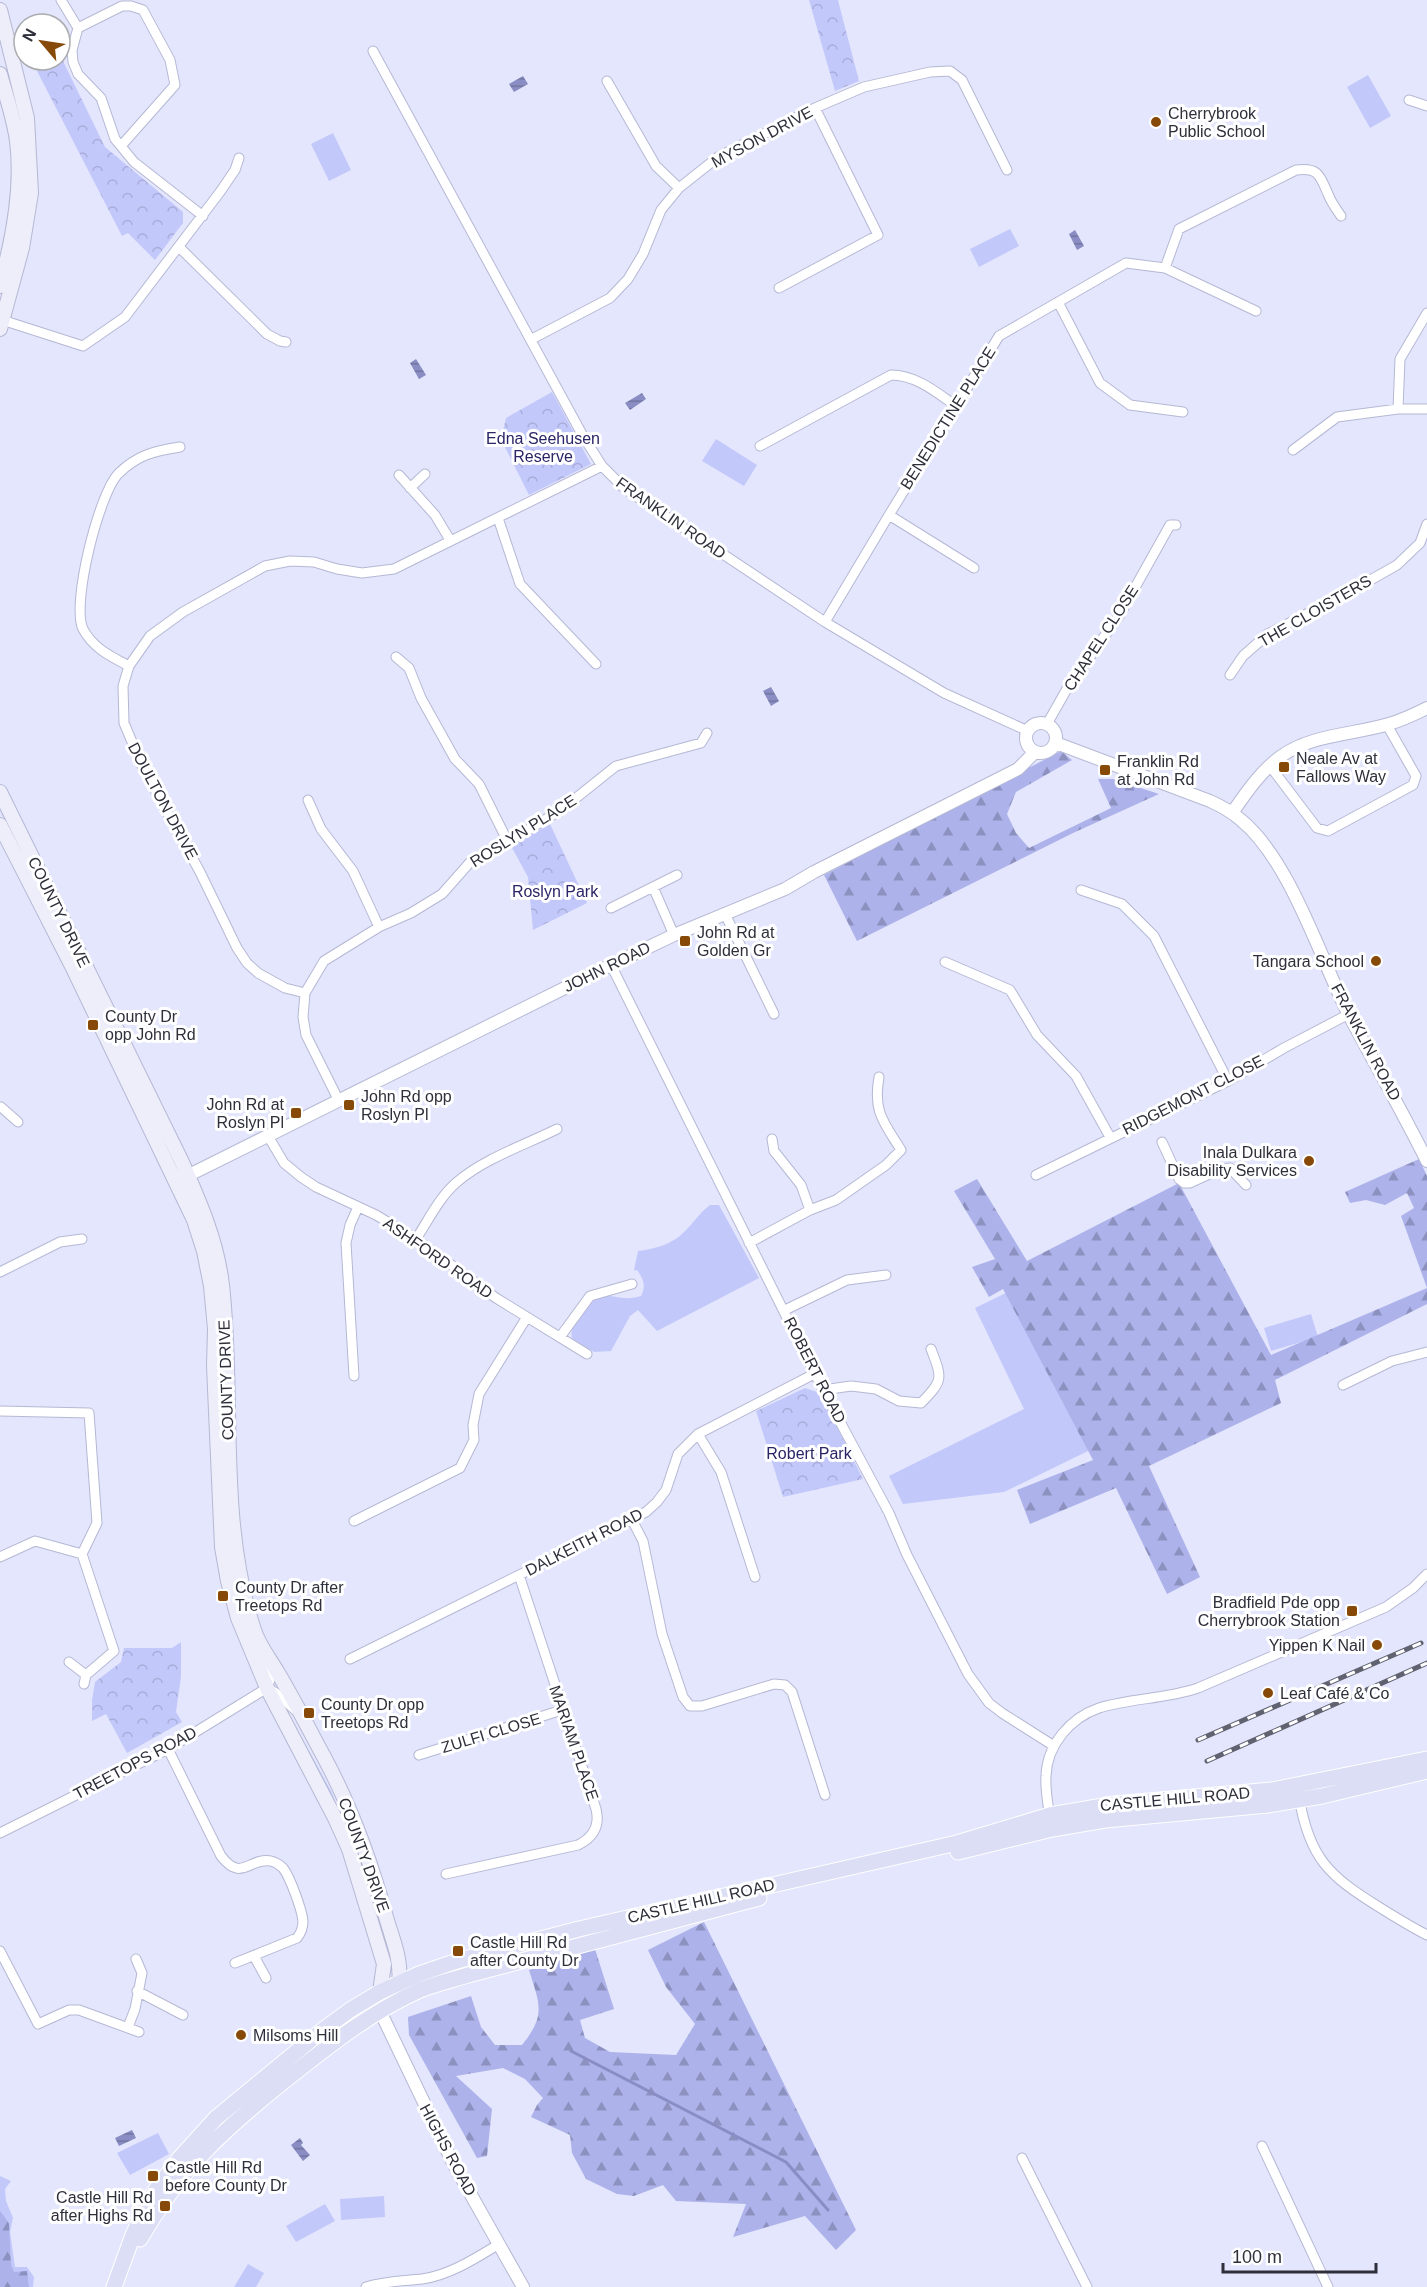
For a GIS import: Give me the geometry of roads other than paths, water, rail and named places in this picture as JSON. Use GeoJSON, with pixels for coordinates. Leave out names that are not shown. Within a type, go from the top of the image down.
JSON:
{"type":"FeatureCollection","features":[{"type":"Feature","properties":{"kind":"main road"},"geometry":{"type":"LineString","coordinates":[[0,10],[27,118],[31,193],[22,248],[1,325]]}},
{"type":"Feature","properties":{"kind":"main road"},"geometry":{"type":"LineString","coordinates":[[0,74],[17,142],[18,181],[14,228],[0,286]]}},
{"type":"Feature","properties":{"kind":"main road","name":"COUNTY DRIVE"},"geometry":{"type":"LineString","coordinates":[[0,792],[182,1178],[204,1251],[211,1286],[215,1329],[214,1366],[222,1546],[228,1581],[238,1618],[267,1688],[349,1849],[384,1964],[380,1992]]}},
{"type":"Feature","properties":{"kind":"main road","name":"COUNTY DRIVE"},"geometry":{"type":"LineString","coordinates":[[0,825],[182,1178],[205,1216],[222,1284],[230,1487],[234,1548],[239,1578],[257,1639],[324,1757],[354,1822],[377,1885],[396,1950],[399,1983]]}},
{"type":"Feature","properties":{"kind":"main road","name":"CASTLE HILL ROAD"},"geometry":{"type":"LineString","coordinates":[[1299,1793],[1427,1759]]}},
{"type":"Feature","properties":{"kind":"main road","name":"CASTLE HILL ROAD"},"geometry":{"type":"LineString","coordinates":[[114,2287],[165,2198],[201,2153],[221,2133],[322,2050],[380,2011],[422,1990],[478,1972],[1115,1804],[1272,1790],[1299,1793],[1427,1771]]}},
{"type":"Feature","properties":{"kind":"main road","name":"CASTLE HILL ROAD"},"geometry":{"type":"LineString","coordinates":[[114,2287],[145,2208],[166,2176],[193,2142],[216,2118],[284,2061],[324,2029],[380,1992],[436,1967],[559,1934],[1051,1822]]}},
{"type":"Feature","properties":{"kind":"main road"},"geometry":{"type":"LineString","coordinates":[[380,2011],[393,1997],[399,1983]]}},
{"type":"Feature","properties":{"kind":"main road"},"geometry":{"type":"LineString","coordinates":[[380,1992],[380,2011]]}},
{"type":"Feature","properties":{"kind":"main road"},"geometry":{"type":"LineString","coordinates":[[361,2003],[380,2011]]}},
{"type":"Feature","properties":{"kind":"street"},"geometry":{"type":"LineString","coordinates":[[61,0],[78,28],[72,50],[73,62],[78,74],[101,98],[115,139],[134,162],[203,216]]}},
{"type":"Feature","properties":{"kind":"street"},"geometry":{"type":"LineString","coordinates":[[78,28],[122,6],[143,10],[170,60],[175,85],[121,146]]}},
{"type":"Feature","properties":{"kind":"street","name":"FRANKLIN ROAD"},"geometry":{"type":"LineString","coordinates":[[373,51],[583,436],[602,466],[625,489],[825,622],[944,693],[1028,731]]}},
{"type":"Feature","properties":{"kind":"street","name":"MYSON DRIVE"},"geometry":{"type":"LineString","coordinates":[[532,339],[610,298],[628,279],[644,254],[660,210],[679,188],[718,157],[815,108],[864,87],[930,72],[950,70],[962,80],[1007,170]]}},
{"type":"Feature","properties":{"kind":"street"},"geometry":{"type":"LineString","coordinates":[[607,81],[657,166],[679,188]]}},
{"type":"Feature","properties":{"kind":"street"},"geometry":{"type":"LineString","coordinates":[[1409,100],[1427,106]]}},
{"type":"Feature","properties":{"kind":"street"},"geometry":{"type":"LineString","coordinates":[[779,288],[878,235],[815,108]]}},
{"type":"Feature","properties":{"kind":"street"},"geometry":{"type":"LineString","coordinates":[[1,325],[83,346],[125,317],[203,216],[235,170],[239,158]]}},
{"type":"Feature","properties":{"kind":"street"},"geometry":{"type":"LineString","coordinates":[[1166,268],[1179,229],[1296,170],[1308,169],[1321,176],[1341,216]]}},
{"type":"Feature","properties":{"kind":"street"},"geometry":{"type":"LineString","coordinates":[[180,248],[267,334],[286,342]]}},
{"type":"Feature","properties":{"kind":"street","name":"BENEDICTINE PLACE"},"geometry":{"type":"LineString","coordinates":[[825,622],[999,336],[1126,263],[1166,268],[1256,311]]}},
{"type":"Feature","properties":{"kind":"street"},"geometry":{"type":"LineString","coordinates":[[1058,302],[1101,383],[1130,405],[1183,412]]}},
{"type":"Feature","properties":{"kind":"street"},"geometry":{"type":"LineString","coordinates":[[1398,409],[1400,358],[1427,313]]}},
{"type":"Feature","properties":{"kind":"street"},"geometry":{"type":"LineString","coordinates":[[760,446],[891,375],[903,375],[922,384],[956,406]]}},
{"type":"Feature","properties":{"kind":"street"},"geometry":{"type":"LineString","coordinates":[[1293,450],[1337,417],[1398,409],[1427,409]]}},
{"type":"Feature","properties":{"kind":"street"},"geometry":{"type":"LineString","coordinates":[[129,666],[97,648],[82,627],[80,591],[101,504],[117,475],[150,452],[180,447]]}},
{"type":"Feature","properties":{"kind":"street","name":"DOULTON DRIVE"},"geometry":{"type":"LineString","coordinates":[[305,993],[285,988],[258,973],[247,963],[237,948],[200,872],[143,768],[124,723],[123,686],[129,666],[150,636],[183,612],[265,566],[290,561],[314,562],[362,573],[394,569],[602,466]]}},
{"type":"Feature","properties":{"kind":"street"},"geometry":{"type":"LineString","coordinates":[[410,488],[425,474]]}},
{"type":"Feature","properties":{"kind":"street"},"geometry":{"type":"LineString","coordinates":[[399,475],[435,515],[450,540]]}},
{"type":"Feature","properties":{"kind":"street"},"geometry":{"type":"LineString","coordinates":[[889,514],[974,568]]}},
{"type":"Feature","properties":{"kind":"street"},"geometry":{"type":"LineString","coordinates":[[498,518],[520,584],[596,664]]}},
{"type":"Feature","properties":{"kind":"street","name":"THE CLOISTERS"},"geometry":{"type":"LineString","coordinates":[[1230,675],[1244,656],[1268,634],[1397,565],[1420,543],[1427,524]]}},
{"type":"Feature","properties":{"kind":"street","name":"CHAPEL CLOSE"},"geometry":{"type":"LineString","coordinates":[[1047,724],[1068,687],[1119,616],[1170,525],[1176,525]]}},
{"type":"Feature","properties":{"kind":"street"},"geometry":{"type":"LineString","coordinates":[[396,657],[409,668],[421,698],[455,759],[478,784],[508,842]]}},
{"type":"Feature","properties":{"kind":"street"},"geometry":{"type":"LineString","coordinates":[[1232,813],[1252,785],[1270,766],[1295,748],[1312,740],[1387,725],[1427,708]]}},
{"type":"Feature","properties":{"kind":"street"},"geometry":{"type":"LineString","coordinates":[[1047,724],[1056,734],[1056,742],[1050,751],[1035,752],[1031,750],[1027,741],[1028,731],[1034,725],[1047,724]]}},
{"type":"Feature","properties":{"kind":"street"},"geometry":{"type":"LineString","coordinates":[[1270,766],[1317,828],[1328,831],[1416,781],[1416,776],[1387,725]]}},
{"type":"Feature","properties":{"kind":"street","name":"ROSLYN PLACE"},"geometry":{"type":"LineString","coordinates":[[339,1101],[306,1035],[303,1017],[305,993],[324,961],[379,927],[411,913],[442,894],[472,860],[508,842],[561,810],[616,766],[657,753],[701,743],[706,734]]}},
{"type":"Feature","properties":{"kind":"street","name":"FRANKLIN ROAD"},"geometry":{"type":"LineString","coordinates":[[1056,742],[1210,801],[1232,813],[1251,829],[1281,871],[1349,1014],[1396,1098],[1427,1161]]}},
{"type":"Feature","properties":{"kind":"street","name":"JOHN ROAD"},"geometry":{"type":"LineString","coordinates":[[182,1178],[610,965],[674,935],[785,889],[814,872],[937,812],[1018,769],[1035,752]]}},
{"type":"Feature","properties":{"kind":"street"},"geometry":{"type":"LineString","coordinates":[[308,801],[321,830],[352,871],[379,927]]}},
{"type":"Feature","properties":{"kind":"street"},"geometry":{"type":"LineString","coordinates":[[611,908],[677,875]]}},
{"type":"Feature","properties":{"kind":"street"},"geometry":{"type":"LineString","coordinates":[[652,887],[674,935]]}},
{"type":"Feature","properties":{"kind":"street"},"geometry":{"type":"LineString","coordinates":[[1082,890],[1122,904],[1154,936],[1228,1081]]}},
{"type":"Feature","properties":{"kind":"street"},"geometry":{"type":"LineString","coordinates":[[725,914],[774,1014]]}},
{"type":"Feature","properties":{"kind":"street"},"geometry":{"type":"LineString","coordinates":[[945,962],[1010,990],[1037,1035],[1076,1076],[1110,1137]]}},
{"type":"Feature","properties":{"kind":"street","name":"ROBERT ROAD"},"geometry":{"type":"LineString","coordinates":[[610,965],[823,1390],[890,1513],[907,1555],[941,1618],[959,1658],[979,1691],[1002,1713],[1053,1746]]}},
{"type":"Feature","properties":{"kind":"street","name":"RIDGEMONT CLOSE"},"geometry":{"type":"LineString","coordinates":[[1035,1175],[1228,1081],[1349,1014]]}},
{"type":"Feature","properties":{"kind":"street"},"geometry":{"type":"LineString","coordinates":[[750,1243],[810,1210],[836,1200],[886,1165],[901,1150],[880,1115],[875,1098],[879,1077]]}},
{"type":"Feature","properties":{"kind":"street"},"geometry":{"type":"LineString","coordinates":[[1,1107],[18,1122]]}},
{"type":"Feature","properties":{"kind":"street"},"geometry":{"type":"LineString","coordinates":[[416,1239],[457,1182],[488,1163],[557,1129]]}},
{"type":"Feature","properties":{"kind":"street","name":"ASHFORD ROAD"},"geometry":{"type":"LineString","coordinates":[[268,1136],[275,1150],[293,1171],[316,1187],[416,1239],[469,1280],[587,1354]]}},
{"type":"Feature","properties":{"kind":"street"},"geometry":{"type":"LineString","coordinates":[[772,1139],[774,1151],[801,1185],[810,1210]]}},
{"type":"Feature","properties":{"kind":"street"},"geometry":{"type":"LineString","coordinates":[[1162,1142],[1179,1179],[1184,1183],[1190,1183],[1216,1171],[1230,1168],[1246,1185]]}},
{"type":"Feature","properties":{"kind":"street"},"geometry":{"type":"LineString","coordinates":[[354,1376],[346,1243],[350,1225],[358,1207]]}},
{"type":"Feature","properties":{"kind":"street"},"geometry":{"type":"LineString","coordinates":[[0,1272],[60,1242],[82,1239]]}},
{"type":"Feature","properties":{"kind":"street"},"geometry":{"type":"LineString","coordinates":[[784,1310],[847,1280],[886,1275]]}},
{"type":"Feature","properties":{"kind":"street"},"geometry":{"type":"LineString","coordinates":[[560,1337],[590,1296],[632,1284]]}},
{"type":"Feature","properties":{"kind":"street"},"geometry":{"type":"LineString","coordinates":[[354,1521],[460,1468],[474,1440],[473,1425],[479,1394],[527,1317]]}},
{"type":"Feature","properties":{"kind":"street"},"geometry":{"type":"LineString","coordinates":[[823,1390],[851,1386],[876,1389],[899,1401],[921,1402],[938,1386],[939,1371],[931,1348]]}},
{"type":"Feature","properties":{"kind":"street"},"geometry":{"type":"LineString","coordinates":[[1343,1385],[1392,1361],[1427,1352]]}},
{"type":"Feature","properties":{"kind":"street","name":"DALKEITH ROAD"},"geometry":{"type":"LineString","coordinates":[[350,1659],[646,1512],[666,1490],[678,1454],[698,1434],[816,1373]]}},
{"type":"Feature","properties":{"kind":"street"},"geometry":{"type":"LineString","coordinates":[[0,1411],[89,1413],[97,1523],[82,1554],[114,1651],[85,1679],[69,1662]]}},
{"type":"Feature","properties":{"kind":"street"},"geometry":{"type":"LineString","coordinates":[[698,1434],[721,1472],[755,1577]]}},
{"type":"Feature","properties":{"kind":"street"},"geometry":{"type":"LineString","coordinates":[[632,1520],[643,1541],[662,1634],[683,1697],[690,1706],[702,1706],[774,1684],[785,1685],[792,1692],[825,1795]]}},
{"type":"Feature","properties":{"kind":"street"},"geometry":{"type":"LineString","coordinates":[[0,1557],[35,1540],[82,1554]]}},
{"type":"Feature","properties":{"kind":"street"},"geometry":{"type":"LineString","coordinates":[[1051,1822],[1046,1774],[1053,1746],[1073,1723],[1090,1712],[1109,1706],[1167,1697],[1205,1685],[1386,1608],[1413,1588],[1427,1574]]}},
{"type":"Feature","properties":{"kind":"street","name":"MARIAM PLACE"},"geometry":{"type":"LineString","coordinates":[[446,1874],[579,1845],[593,1834],[598,1821],[519,1575]]}},
{"type":"Feature","properties":{"kind":"street"},"geometry":{"type":"LineString","coordinates":[[269,1660],[271,1677],[267,1688],[300,1714]]}},
{"type":"Feature","properties":{"kind":"street","name":"TREETOPS ROAD"},"geometry":{"type":"LineString","coordinates":[[0,1833],[168,1749],[267,1688]]}},
{"type":"Feature","properties":{"kind":"street","name":"ZULFI CLOSE"},"geometry":{"type":"LineString","coordinates":[[419,1755],[562,1710]]}},
{"type":"Feature","properties":{"kind":"street"},"geometry":{"type":"LineString","coordinates":[[168,1749],[220,1856],[227,1864],[239,1869],[263,1862],[273,1862],[283,1868],[302,1918],[300,1934],[291,1941],[236,1963]]}},
{"type":"Feature","properties":{"kind":"street"},"geometry":{"type":"LineString","coordinates":[[1299,1793],[1305,1826],[1313,1849],[1334,1876],[1362,1896],[1427,1935]]}},
{"type":"Feature","properties":{"kind":"street"},"geometry":{"type":"LineString","coordinates":[[0,1952],[38,2024],[69,2010],[79,2010],[139,2032]]}},
{"type":"Feature","properties":{"kind":"street"},"geometry":{"type":"LineString","coordinates":[[254,1956],[266,1978]]}},
{"type":"Feature","properties":{"kind":"street"},"geometry":{"type":"LineString","coordinates":[[128,2028],[135,2010],[142,1973],[136,1959]]}},
{"type":"Feature","properties":{"kind":"street"},"geometry":{"type":"LineString","coordinates":[[137,1991],[183,2015]]}},
{"type":"Feature","properties":{"kind":"street","name":"HIGHS ROAD"},"geometry":{"type":"LineString","coordinates":[[380,2011],[452,2161],[523,2287]]}},
{"type":"Feature","properties":{"kind":"street"},"geometry":{"type":"LineString","coordinates":[[1262,2146],[1328,2287]]}},
{"type":"Feature","properties":{"kind":"street"},"geometry":{"type":"LineString","coordinates":[[1022,2157],[1087,2287]]}},
{"type":"Feature","properties":{"kind":"street"},"geometry":{"type":"LineString","coordinates":[[366,2287],[392,2281],[437,2276],[499,2244]]}},
{"type":"Feature","properties":{"kind":"waterway"},"geometry":{"type":"LineString","coordinates":[[571,2051],[786,2162],[828,2210]]}},
{"type":"Feature","properties":{"kind":"railway"},"geometry":{"type":"LineString","coordinates":[[1198,1740],[1421,1643]]}},
{"type":"Feature","properties":{"kind":"railway"},"geometry":{"type":"LineString","coordinates":[[1207,1761],[1427,1663]]}},
{"type":"Feature","properties":{"kind":"place","name":"Cherrybrook Public School"},"geometry":{"type":"Point","coordinates":[1156,122]}},
{"type":"Feature","properties":{"kind":"place","name":"Neale Av at Fallows Way"},"geometry":{"type":"Point","coordinates":[1284,767]}},
{"type":"Feature","properties":{"kind":"place","name":"Franklin Rd at John Rd"},"geometry":{"type":"Point","coordinates":[1105,770]}},
{"type":"Feature","properties":{"kind":"place","name":"John Rd at Golden Gr"},"geometry":{"type":"Point","coordinates":[685,941]}},
{"type":"Feature","properties":{"kind":"place","name":"Tangara School"},"geometry":{"type":"Point","coordinates":[1376,961]}},
{"type":"Feature","properties":{"kind":"place","name":"County Dr opp John Rd"},"geometry":{"type":"Point","coordinates":[93,1025]}},
{"type":"Feature","properties":{"kind":"place","name":"John Rd opp Roslyn Pl"},"geometry":{"type":"Point","coordinates":[349,1105]}},
{"type":"Feature","properties":{"kind":"place","name":"John Rd at Roslyn Pl"},"geometry":{"type":"Point","coordinates":[296,1113]}},
{"type":"Feature","properties":{"kind":"place","name":"Inala Dulkara Disability Services"},"geometry":{"type":"Point","coordinates":[1309,1161]}},
{"type":"Feature","properties":{"kind":"place","name":"County Dr after Treetops Rd"},"geometry":{"type":"Point","coordinates":[223,1596]}},
{"type":"Feature","properties":{"kind":"place","name":"Bradfield Pde opp Cherrybrook Station"},"geometry":{"type":"Point","coordinates":[1352,1611]}},
{"type":"Feature","properties":{"kind":"place","name":"Yippen K Nail"},"geometry":{"type":"Point","coordinates":[1377,1645]}},
{"type":"Feature","properties":{"kind":"place","name":"Leaf Café & Co"},"geometry":{"type":"Point","coordinates":[1268,1693]}},
{"type":"Feature","properties":{"kind":"place","name":"County Dr opp Treetops Rd"},"geometry":{"type":"Point","coordinates":[309,1713]}},
{"type":"Feature","properties":{"kind":"place","name":"Castle Hill Rd after County Dr"},"geometry":{"type":"Point","coordinates":[458,1951]}},
{"type":"Feature","properties":{"kind":"place","name":"Milsoms Hill"},"geometry":{"type":"Point","coordinates":[241,2035]}},
{"type":"Feature","properties":{"kind":"place","name":"Castle Hill Rd before County Dr"},"geometry":{"type":"Point","coordinates":[153,2176]}},
{"type":"Feature","properties":{"kind":"place","name":"Castle Hill Rd after Highs Rd"},"geometry":{"type":"Point","coordinates":[165,2206]}},
{"type":"Feature","properties":{"kind":"park label","name":"Edna Seehusen Reserve"},"geometry":{"type":"Point","coordinates":[543,447]}},
{"type":"Feature","properties":{"kind":"park label","name":"Roslyn Park"},"geometry":{"type":"Point","coordinates":[555,891]}},
{"type":"Feature","properties":{"kind":"park label","name":"Robert Park"},"geometry":{"type":"Point","coordinates":[809,1453]}}]}
